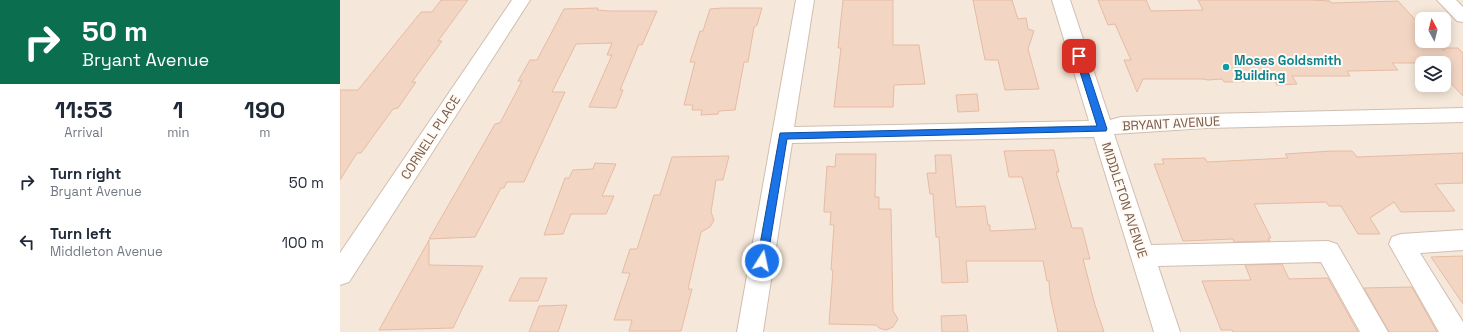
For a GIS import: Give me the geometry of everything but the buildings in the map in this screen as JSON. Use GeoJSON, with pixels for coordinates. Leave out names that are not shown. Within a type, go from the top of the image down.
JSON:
{"type":"FeatureCollection","features":[{"type":"Feature","properties":{"kind":"street","name":"CORNELL PLACE"},"geometry":{"type":"LineString","coordinates":[[340,274],[521,0]]}},
{"type":"Feature","properties":{"kind":"street"},"geometry":{"type":"LineString","coordinates":[[750,332],[805,0]]}},
{"type":"Feature","properties":{"kind":"street","name":"MIDDLETON AVENUE"},"geometry":{"type":"LineString","coordinates":[[1061,0],[1167,332]]}},
{"type":"Feature","properties":{"kind":"street"},"geometry":{"type":"LineString","coordinates":[[1446,0],[1463,17]]}},
{"type":"Feature","properties":{"kind":"street","name":"BRYANT AVENUE"},"geometry":{"type":"LineString","coordinates":[[783,135],[1103,129],[1121,125],[1206,121],[1463,115]]}},
{"type":"Feature","properties":{"kind":"street"},"geometry":{"type":"LineString","coordinates":[[1454,332],[1401,244],[1463,240]]}},
{"type":"Feature","properties":{"kind":"street"},"geometry":{"type":"LineString","coordinates":[[1143,256],[1328,251],[1375,332]]}},
{"type":"Feature","properties":{"kind":"shaded area"},"geometry":{"type":"Polygon","coordinates":[[[340,0],[1463,0],[1463,332],[340,332],[340,0]]]}},
{"type":"Feature","properties":{"kind":"place","name":"Moses Goldsmith Building"},"geometry":{"type":"Point","coordinates":[1226,67]}},
{"type":"Feature","properties":{"kind":"route"},"geometry":{"type":"LineString","coordinates":[[762,261],[783,135],[819,136],[1103,129],[1079,56]]}}]}
